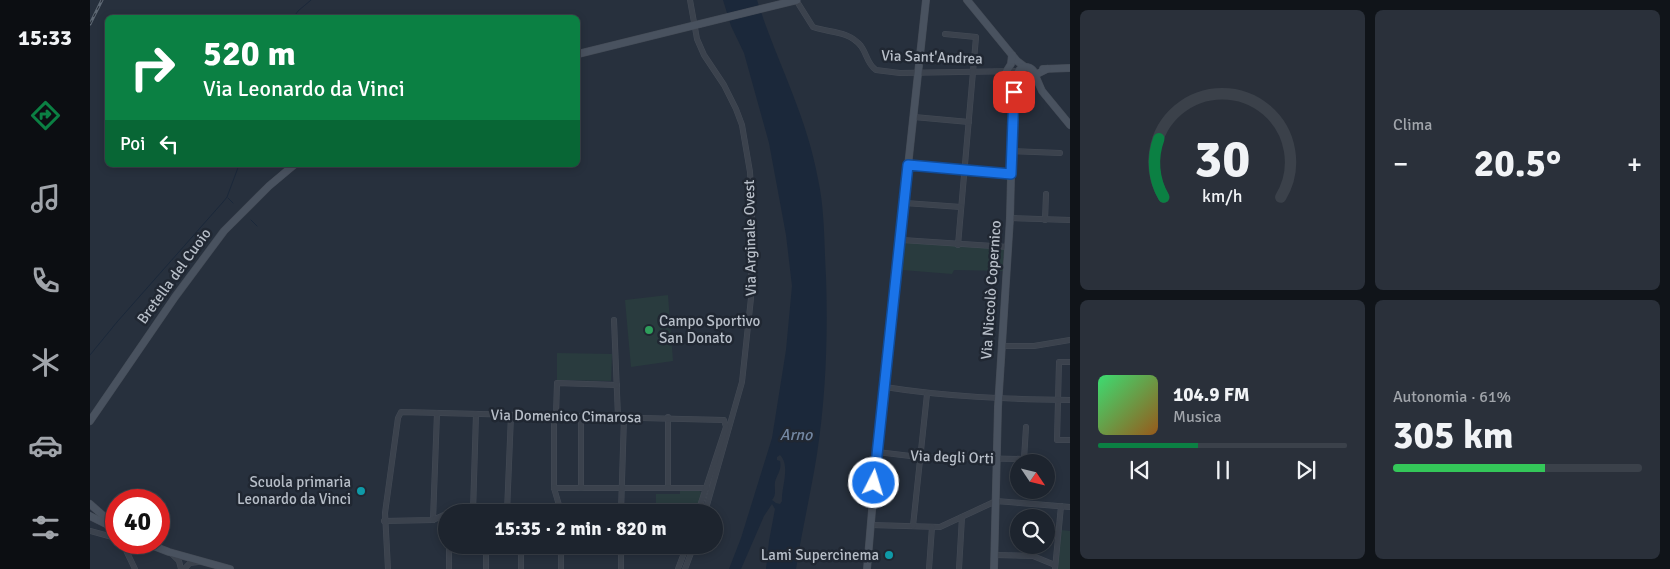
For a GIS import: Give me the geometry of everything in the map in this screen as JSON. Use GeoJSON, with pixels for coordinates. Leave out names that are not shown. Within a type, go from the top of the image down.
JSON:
{"type":"FeatureCollection","features":[{"type":"Feature","properties":{"kind":"main road"},"geometry":{"type":"LineString","coordinates":[[580,54],[797,0]]}},
{"type":"Feature","properties":{"kind":"main road"},"geometry":{"type":"LineString","coordinates":[[867,569],[877,452],[902,240],[926,0]]}},
{"type":"Feature","properties":{"kind":"main road"},"geometry":{"type":"LineString","coordinates":[[967,0],[1017,61],[1017,81],[1042,91]]}},
{"type":"Feature","properties":{"kind":"main road"},"geometry":{"type":"LineString","coordinates":[[1012,55],[1011,64],[1018,71],[1035,75]]}},
{"type":"Feature","properties":{"kind":"main road","name":"Via Sant'Andrea"},"geometry":{"type":"LineString","coordinates":[[1018,71],[1070,68]]}},
{"type":"Feature","properties":{"kind":"main road","name":"Via Sant'Andrea"},"geometry":{"type":"LineString","coordinates":[[1035,75],[1047,69]]}},
{"type":"Feature","properties":{"kind":"main road"},"geometry":{"type":"LineString","coordinates":[[1026,85],[1034,81],[1035,75]]}},
{"type":"Feature","properties":{"kind":"main road"},"geometry":{"type":"LineString","coordinates":[[1035,75],[1042,91],[1070,125]]}},
{"type":"Feature","properties":{"kind":"main road","name":"Via Niccolò Copernico"},"geometry":{"type":"LineString","coordinates":[[994,569],[996,459],[1001,346],[1010,218],[1013,93],[1026,85]]}},
{"type":"Feature","properties":{"kind":"main road","name":"Bretella del Cuoio"},"geometry":{"type":"LineString","coordinates":[[91,420],[175,297],[224,231],[268,186],[292,167]]}},
{"type":"Feature","properties":{"kind":"main road"},"geometry":{"type":"LineString","coordinates":[[90,504],[105,518]]}},
{"type":"Feature","properties":{"kind":"main road"},"geometry":{"type":"LineString","coordinates":[[90,516],[105,523]]}},
{"type":"Feature","properties":{"kind":"main road"},"geometry":{"type":"LineString","coordinates":[[170,552],[182,558],[202,561],[230,569]]}},
{"type":"Feature","properties":{"kind":"street","name":"Via Arginale Ovest"},"geometry":{"type":"LineString","coordinates":[[690,0],[697,39],[704,55],[724,85],[742,124],[750,172],[752,210],[751,298],[742,382],[707,504]]}},
{"type":"Feature","properties":{"kind":"street","name":"Via Sant'Andrea"},"geometry":{"type":"LineString","coordinates":[[797,0],[813,27],[844,34],[860,44],[868,62],[876,70],[900,73],[1018,71]]}},
{"type":"Feature","properties":{"kind":"street"},"geometry":{"type":"LineString","coordinates":[[945,34],[976,37],[958,245]]}},
{"type":"Feature","properties":{"kind":"street"},"geometry":{"type":"LineString","coordinates":[[914,117],[969,122]]}},
{"type":"Feature","properties":{"kind":"street"},"geometry":{"type":"LineString","coordinates":[[1011,150],[1060,153]]}},
{"type":"Feature","properties":{"kind":"street"},"geometry":{"type":"LineString","coordinates":[[908,165],[1011,174]]}},
{"type":"Feature","properties":{"kind":"street"},"geometry":{"type":"LineString","coordinates":[[1045,220],[1046,194]]}},
{"type":"Feature","properties":{"kind":"street"},"geometry":{"type":"LineString","coordinates":[[905,203],[961,208]]}},
{"type":"Feature","properties":{"kind":"street"},"geometry":{"type":"LineString","coordinates":[[1010,218],[1070,220]]}},
{"type":"Feature","properties":{"kind":"street"},"geometry":{"type":"LineString","coordinates":[[902,240],[1008,247]]}},
{"type":"Feature","properties":{"kind":"street"},"geometry":{"type":"LineString","coordinates":[[614,320],[617,385],[621,417],[621,504]]}},
{"type":"Feature","properties":{"kind":"street"},"geometry":{"type":"LineString","coordinates":[[1001,346],[1034,346],[1070,340]]}},
{"type":"Feature","properties":{"kind":"street"},"geometry":{"type":"LineString","coordinates":[[1070,362],[1059,362],[1057,440],[1070,440]]}},
{"type":"Feature","properties":{"kind":"street"},"geometry":{"type":"LineString","coordinates":[[559,504],[554,488],[557,383],[617,385]]}},
{"type":"Feature","properties":{"kind":"street"},"geometry":{"type":"LineString","coordinates":[[885,387],[927,394],[999,399],[1070,400]]}},
{"type":"Feature","properties":{"kind":"street"},"geometry":{"type":"LineString","coordinates":[[913,526],[927,394]]}},
{"type":"Feature","properties":{"kind":"street","name":"Via Domenico Cimarosa"},"geometry":{"type":"LineString","coordinates":[[384,521],[398,418],[400,414],[405,412],[721,419],[726,421],[726,427],[707,488]]}},
{"type":"Feature","properties":{"kind":"street"},"geometry":{"type":"LineString","coordinates":[[433,520],[437,413]]}},
{"type":"Feature","properties":{"kind":"street"},"geometry":{"type":"LineString","coordinates":[[473,504],[476,414]]}},
{"type":"Feature","properties":{"kind":"street"},"geometry":{"type":"LineString","coordinates":[[507,504],[511,415]]}},
{"type":"Feature","properties":{"kind":"street"},"geometry":{"type":"LineString","coordinates":[[580,488],[581,416]]}},
{"type":"Feature","properties":{"kind":"street"},"geometry":{"type":"LineString","coordinates":[[668,417],[668,487]]}},
{"type":"Feature","properties":{"kind":"street","name":"Via degli Orti"},"geometry":{"type":"LineString","coordinates":[[877,452],[919,457],[1024,459],[1026,427]]}},
{"type":"Feature","properties":{"kind":"street"},"geometry":{"type":"LineString","coordinates":[[554,488],[707,488],[701,504]]}},
{"type":"Feature","properties":{"kind":"street"},"geometry":{"type":"LineString","coordinates":[[871,525],[932,528],[945,526],[996,501],[1070,507]]}},
{"type":"Feature","properties":{"kind":"street"},"geometry":{"type":"LineString","coordinates":[[994,555],[1033,556],[1055,567],[1061,506]]}},
{"type":"Feature","properties":{"kind":"street"},"geometry":{"type":"LineString","coordinates":[[958,569],[962,517]]}},
{"type":"Feature","properties":{"kind":"street"},"geometry":{"type":"LineString","coordinates":[[388,569],[384,521],[438,518]]}},
{"type":"Feature","properties":{"kind":"street"},"geometry":{"type":"LineString","coordinates":[[929,569],[932,528]]}},
{"type":"Feature","properties":{"kind":"street"},"geometry":{"type":"LineString","coordinates":[[90,531],[105,535]]}},
{"type":"Feature","properties":{"kind":"street"},"geometry":{"type":"LineString","coordinates":[[128,554],[135,569]]}},
{"type":"Feature","properties":{"kind":"street"},"geometry":{"type":"LineString","coordinates":[[449,554],[449,569]]}},
{"type":"Feature","properties":{"kind":"street"},"geometry":{"type":"LineString","coordinates":[[486,554],[486,569]]}},
{"type":"Feature","properties":{"kind":"street"},"geometry":{"type":"LineString","coordinates":[[521,554],[521,569]]}},
{"type":"Feature","properties":{"kind":"street"},"geometry":{"type":"LineString","coordinates":[[561,554],[561,569]]}},
{"type":"Feature","properties":{"kind":"street"},"geometry":{"type":"LineString","coordinates":[[621,554],[621,569]]}},
{"type":"Feature","properties":{"kind":"street"},"geometry":{"type":"LineString","coordinates":[[678,569],[683,554]]}},
{"type":"Feature","properties":{"kind":"street"},"geometry":{"type":"LineString","coordinates":[[685,569],[691,554]]}},
{"type":"Feature","properties":{"kind":"street"},"geometry":{"type":"LineString","coordinates":[[182,558],[183,568],[202,561]]}},
{"type":"Feature","properties":{"kind":"shaded area"},"geometry":{"type":"Polygon","coordinates":[[[905,242],[1004,249],[1003,271],[954,270],[952,274],[902,270],[905,242]]]}},
{"type":"Feature","properties":{"kind":"shaded area","name":"Campo Sportivo San Donato"},"geometry":{"type":"Polygon","coordinates":[[[668,295],[673,361],[631,367],[625,300],[668,295]]]}},
{"type":"Feature","properties":{"kind":"shaded area"},"geometry":{"type":"Polygon","coordinates":[[[557,353],[612,354],[611,381],[557,380],[557,353]]]}},
{"type":"Feature","properties":{"kind":"shaded area"},"geometry":{"type":"Polygon","coordinates":[[[699,490],[702,494],[698,504],[656,504],[656,494],[680,494],[680,491],[699,490]]]}},
{"type":"Feature","properties":{"kind":"shaded area"},"geometry":{"type":"Polygon","coordinates":[[[1061,530],[1070,531],[1070,569],[1057,569],[1061,530]]]}},
{"type":"Feature","properties":{"kind":"water","name":"Arno"},"geometry":{"type":"Polygon","coordinates":[[[723,0],[757,0],[799,110],[813,156],[822,203],[827,299],[824,388],[817,454],[796,569],[766,569],[775,509],[772,504],[764,516],[741,569],[729,569],[741,538],[772,438],[786,350],[792,286],[786,235],[769,143],[744,53],[731,26],[723,0]],[[780,455],[777,457],[777,460],[780,461],[780,467],[775,482],[775,494],[772,500],[780,504],[785,477],[783,460],[780,455]]]}},
{"type":"Feature","properties":{"kind":"waterway"},"geometry":{"type":"LineString","coordinates":[[295,15],[311,0]]}},
{"type":"Feature","properties":{"kind":"waterway"},"geometry":{"type":"LineString","coordinates":[[90,355],[227,197],[238,167]]}},
{"type":"Feature","properties":{"kind":"waterway"},"geometry":{"type":"LineString","coordinates":[[228,198],[233,203]]}},
{"type":"Feature","properties":{"kind":"waterway"},"geometry":{"type":"LineString","coordinates":[[251,220],[257,226]]}},
{"type":"Feature","properties":{"kind":"railway"},"geometry":{"type":"LineString","coordinates":[[90,24],[102,0]]}},
{"type":"Feature","properties":{"kind":"place","name":"Campo Sportivo San Donato"},"geometry":{"type":"Point","coordinates":[649,330]}},
{"type":"Feature","properties":{"kind":"place","name":"Scuola primaria Leonardo da Vinci"},"geometry":{"type":"Point","coordinates":[361,491]}},
{"type":"Feature","properties":{"kind":"place","name":"Lami Supercinema"},"geometry":{"type":"Point","coordinates":[889,555]}},
{"type":"Feature","properties":{"kind":"route"},"geometry":{"type":"LineString","coordinates":[[874,483],[902,240],[908,165],[1011,174],[1014,92]]}}]}
